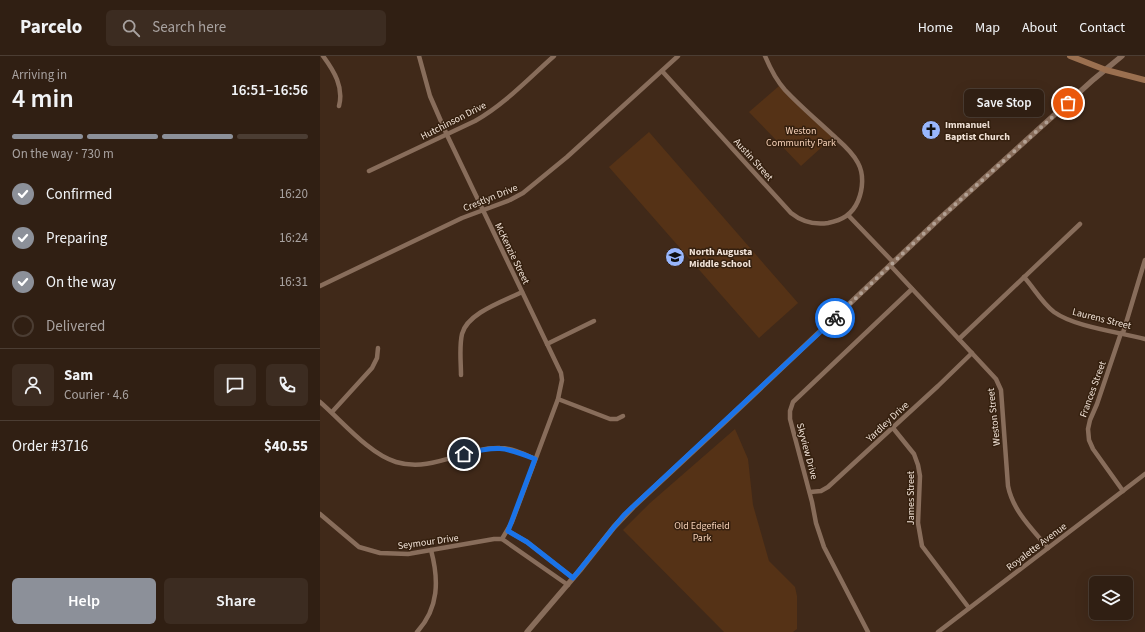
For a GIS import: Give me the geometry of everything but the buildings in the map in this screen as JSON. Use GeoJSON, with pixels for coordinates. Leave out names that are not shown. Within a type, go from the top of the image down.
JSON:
{"type":"FeatureCollection","features":[{"type":"Feature","properties":{"kind":"main road"},"geometry":{"type":"LineString","coordinates":[[1070,56],[1106,70],[1145,80]]}},
{"type":"Feature","properties":{"kind":"street"},"geometry":{"type":"LineString","coordinates":[[323,56],[336,74],[341,96],[339,106]]}},
{"type":"Feature","properties":{"kind":"street","name":"McKenzie Street"},"geometry":{"type":"LineString","coordinates":[[419,56],[430,96],[447,135],[562,376],[562,384],[558,399],[508,531]]}},
{"type":"Feature","properties":{"kind":"street","name":"Hutchinson Drive"},"geometry":{"type":"LineString","coordinates":[[369,171],[447,135],[475,121],[496,108],[554,56]]}},
{"type":"Feature","properties":{"kind":"street","name":"Crestlyn Drive"},"geometry":{"type":"LineString","coordinates":[[320,286],[482,210],[510,200],[523,193],[567,157],[678,56]]}},
{"type":"Feature","properties":{"kind":"street"},"geometry":{"type":"LineString","coordinates":[[765,56],[773,73],[784,89],[848,149],[858,162],[862,175],[862,187],[857,204],[848,215]]}},
{"type":"Feature","properties":{"kind":"street"},"geometry":{"type":"LineString","coordinates":[[528,632],[624,515],[946,213],[1094,79],[1122,56]]}},
{"type":"Feature","properties":{"kind":"street","name":"Austin Street"},"geometry":{"type":"LineString","coordinates":[[662,71],[795,216],[807,222],[822,224],[839,220],[848,215]]}},
{"type":"Feature","properties":{"kind":"street","name":"Weston Street"},"geometry":{"type":"LineString","coordinates":[[848,215],[892,264],[912,289],[994,375],[999,383],[1001,390],[1008,486],[1011,499],[1048,548]]}},
{"type":"Feature","properties":{"kind":"street"},"geometry":{"type":"LineString","coordinates":[[959,339],[1080,224]]}},
{"type":"Feature","properties":{"kind":"street","name":"Frances Street"},"geometry":{"type":"LineString","coordinates":[[1123,491],[1093,449],[1089,440],[1088,429],[1122,333],[1145,260]]}},
{"type":"Feature","properties":{"kind":"street","name":"Laurens Street"},"geometry":{"type":"LineString","coordinates":[[1024,277],[1048,307],[1060,316],[1078,323],[1145,339]]}},
{"type":"Feature","properties":{"kind":"street","name":"Skyview Drive"},"geometry":{"type":"LineString","coordinates":[[868,632],[824,547],[816,523],[810,492],[790,419],[790,411],[793,402],[912,289]]}},
{"type":"Feature","properties":{"kind":"street"},"geometry":{"type":"LineString","coordinates":[[461,375],[462,336],[468,323],[485,310],[522,292]]}},
{"type":"Feature","properties":{"kind":"street"},"geometry":{"type":"LineString","coordinates":[[547,344],[594,321]]}},
{"type":"Feature","properties":{"kind":"street"},"geometry":{"type":"LineString","coordinates":[[332,412],[372,368],[377,358],[378,348]]}},
{"type":"Feature","properties":{"kind":"street","name":"Yardley Drive"},"geometry":{"type":"LineString","coordinates":[[810,492],[821,491],[828,487],[938,386],[972,352]]}},
{"type":"Feature","properties":{"kind":"street"},"geometry":{"type":"LineString","coordinates":[[558,399],[610,418],[617,419],[622,416]]}},
{"type":"Feature","properties":{"kind":"street"},"geometry":{"type":"LineString","coordinates":[[320,402],[371,448],[395,461],[415,465],[428,464],[476,451],[496,448],[512,450],[535,459]]}},
{"type":"Feature","properties":{"kind":"street","name":"James Street"},"geometry":{"type":"LineString","coordinates":[[893,428],[914,454],[918,465],[920,476],[918,524],[922,546],[969,608]]}},
{"type":"Feature","properties":{"kind":"street","name":"Royalette Avenue"},"geometry":{"type":"LineString","coordinates":[[938,632],[1145,474]]}},
{"type":"Feature","properties":{"kind":"street","name":"Seymour Drive"},"geometry":{"type":"LineString","coordinates":[[320,514],[359,547],[371,551],[398,555],[494,539],[502,539]]}},
{"type":"Feature","properties":{"kind":"street"},"geometry":{"type":"LineString","coordinates":[[568,585],[502,539],[508,531],[527,542],[573,578]]}},
{"type":"Feature","properties":{"kind":"street"},"geometry":{"type":"LineString","coordinates":[[417,632],[430,615],[436,594],[436,575],[431,550]]}},
{"type":"Feature","properties":{"kind":"green space","name":"Weston Community Park"},"geometry":{"type":"Polygon","coordinates":[[[779,86],[834,136],[801,166],[749,112],[779,86]]]}},
{"type":"Feature","properties":{"kind":"green space"},"geometry":{"type":"Polygon","coordinates":[[[649,132],[798,303],[759,338],[609,167],[649,132]]]}},
{"type":"Feature","properties":{"kind":"green space","name":"Old Edgefield Park"},"geometry":{"type":"Polygon","coordinates":[[[735,429],[748,459],[753,505],[769,561],[795,587],[797,596],[797,629],[793,632],[724,632],[623,530],[650,503],[735,429]]]}},
{"type":"Feature","properties":{"kind":"way so far"},"geometry":{"type":"LineString","coordinates":[[835,318],[938,220],[1068,103]]}},
{"type":"Feature","properties":{"kind":"place","name":"Save Stop"},"geometry":{"type":"Point","coordinates":[1068,103]}},
{"type":"Feature","properties":{"kind":"place","name":"Immanuel Baptist Church"},"geometry":{"type":"Point","coordinates":[931,130]}},
{"type":"Feature","properties":{"kind":"place","name":"North Augusta Middle School"},"geometry":{"type":"Point","coordinates":[675,257]}},
{"type":"Feature","properties":{"kind":"route"},"geometry":{"type":"LineString","coordinates":[[464,454],[501,448],[512,450],[535,459],[508,531],[527,542],[573,578],[624,515],[835,318]]}}]}
